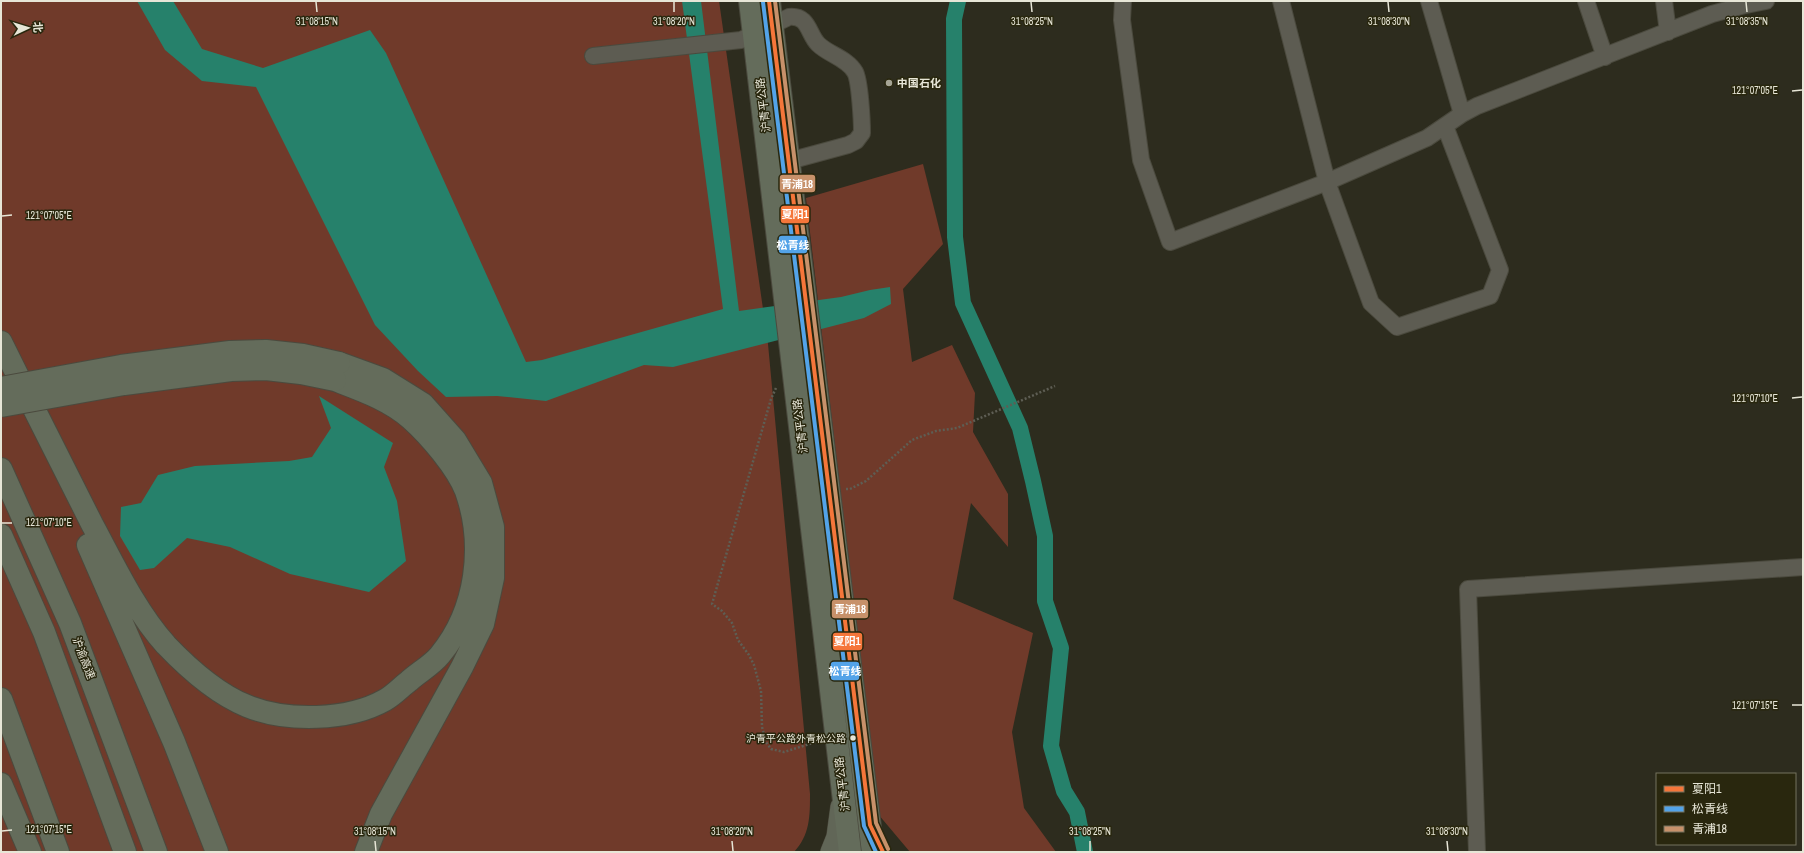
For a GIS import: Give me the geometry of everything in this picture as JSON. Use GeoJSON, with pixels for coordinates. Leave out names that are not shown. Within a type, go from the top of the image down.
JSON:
{"type":"FeatureCollection","features":[{"type":"Feature","properties":{"kind":"highway","name":"沪青平公路"},"geometry":{"type":"LineString","coordinates":[[750,1],[763,31],[788,161],[794,289]]}},
{"type":"Feature","properties":{"kind":"highway","name":"沪青平公路"},"geometry":{"type":"LineString","coordinates":[[769,1],[763,31],[800,340],[828,490],[873,852]]}},
{"type":"Feature","properties":{"kind":"highway","name":"沪青平公路"},"geometry":{"type":"LineString","coordinates":[[800,340],[794,368],[850,852]]}},
{"type":"Feature","properties":{"kind":"highway"},"geometry":{"type":"LineString","coordinates":[[1,342],[111,561],[147,621],[166,645],[188,666],[216,688],[247,706],[283,716],[318,716],[354,712],[386,700],[439,655],[464,618],[475,576],[475,529],[465,490],[441,450],[410,418],[337,371],[296,354],[266,351],[230,352],[194,355],[121,366],[1,388]]}},
{"type":"Feature","properties":{"kind":"highway"},"geometry":{"type":"LineString","coordinates":[[1,350],[168,728],[216,852]]}},
{"type":"Feature","properties":{"kind":"highway"},"geometry":{"type":"LineString","coordinates":[[1,406],[124,384],[231,370],[266,370],[301,373],[337,371],[383,379],[423,404],[456,440],[481,483],[493,527],[493,578],[483,624],[462,667],[381,814],[366,852]]}},
{"type":"Feature","properties":{"kind":"highway","name":"沪渝高速"},"geometry":{"type":"LineString","coordinates":[[1,469],[70,623],[156,852]]}},
{"type":"Feature","properties":{"kind":"highway"},"geometry":{"type":"LineString","coordinates":[[1,535],[44,632],[125,852]]}},
{"type":"Feature","properties":{"kind":"highway"},"geometry":{"type":"LineString","coordinates":[[1,699],[58,852]]}},
{"type":"Feature","properties":{"kind":"highway"},"geometry":{"type":"LineString","coordinates":[[1,784],[30,852]]}},
{"type":"Feature","properties":{"kind":"main road"},"geometry":{"type":"LineString","coordinates":[[830,852],[837,837],[842,783]]}},
{"type":"Feature","properties":{"kind":"main road"},"geometry":{"type":"LineString","coordinates":[[870,825],[882,852]]}},
{"type":"Feature","properties":{"kind":"street"},"geometry":{"type":"LineString","coordinates":[[1123,1],[1122,20],[1141,160],[1170,242],[1327,182],[1427,138],[1462,114],[1477,106],[1712,14],[1766,1]]}},
{"type":"Feature","properties":{"kind":"street"},"geometry":{"type":"LineString","coordinates":[[1282,1],[1327,182],[1371,303],[1397,327],[1490,296],[1500,270],[1445,126]]}},
{"type":"Feature","properties":{"kind":"street"},"geometry":{"type":"LineString","coordinates":[[1429,1],[1462,114]]}},
{"type":"Feature","properties":{"kind":"street"},"geometry":{"type":"LineString","coordinates":[[1586,1],[1605,57]]}},
{"type":"Feature","properties":{"kind":"street"},"geometry":{"type":"LineString","coordinates":[[1664,1],[1668,32]]}},
{"type":"Feature","properties":{"kind":"street"},"geometry":{"type":"LineString","coordinates":[[593,56],[741,40],[792,17],[805,22],[817,43],[849,65],[856,73],[862,133],[860,138],[848,145],[788,161]]}},
{"type":"Feature","properties":{"kind":"street"},"geometry":{"type":"LineString","coordinates":[[1477,852],[1468,589],[1803,567]]}},
{"type":"Feature","properties":{"kind":"path"},"geometry":{"type":"LineString","coordinates":[[794,368],[777,386],[771,399],[712,604],[722,611],[732,623],[738,640],[754,665],[761,691],[762,726],[766,742],[771,749],[784,752],[836,734]]}},
{"type":"Feature","properties":{"kind":"path"},"geometry":{"type":"LineString","coordinates":[[828,490],[850,489],[866,481],[912,440],[936,431],[957,428],[1055,386]]}},
{"type":"Feature","properties":{"kind":"shaded area"},"geometry":{"type":"Polygon","coordinates":[[[1,1],[719,1],[768,344],[810,794],[808,825],[803,839],[794,852],[1,852],[1,1]]]}},
{"type":"Feature","properties":{"kind":"shaded area"},"geometry":{"type":"Polygon","coordinates":[[[923,164],[943,244],[903,289],[912,362],[952,345],[975,393],[973,432],[1008,494],[1008,547],[971,503],[953,599],[1033,633],[1012,732],[1024,808],[1056,852],[910,852],[878,814],[806,198],[923,164]]]}},
{"type":"Feature","properties":{"kind":"water"},"geometry":{"type":"Polygon","coordinates":[[[137,1],[173,1],[202,49],[263,68],[370,30],[386,53],[526,362],[542,360],[723,309],[682,1],[701,1],[739,311],[841,297],[890,287],[891,304],[864,318],[673,367],[644,365],[546,401],[497,396],[446,397],[418,371],[375,325],[256,87],[202,81],[165,50],[137,1]]]}},
{"type":"Feature","properties":{"kind":"water"},"geometry":{"type":"Polygon","coordinates":[[[319,396],[393,443],[384,467],[397,501],[406,561],[369,592],[290,574],[230,547],[187,538],[154,568],[140,570],[120,536],[121,507],[141,503],[158,475],[195,466],[289,461],[312,457],[331,428],[319,396]]]}},
{"type":"Feature","properties":{"kind":"waterway"},"geometry":{"type":"LineString","coordinates":[[958,1],[954,19],[955,237],[963,303],[1020,428],[1033,481],[1045,536],[1045,601],[1061,648],[1051,746],[1064,791],[1077,812],[1085,852]]}},
{"type":"Feature","properties":{"kind":"transit line","name":"夏阳1"},"geometry":{"type":"LineString","coordinates":[[769,1],[870,825],[883,852]]}},
{"type":"Feature","properties":{"kind":"transit line","name":"青浦18"},"geometry":{"type":"LineString","coordinates":[[775,1],[876,823],[888,849]]}},
{"type":"Feature","properties":{"kind":"transit line","name":"松青线"},"geometry":{"type":"LineString","coordinates":[[763,2],[864,826],[876,852]]}},
{"type":"Feature","properties":{"kind":"place","name":"中国石化"},"geometry":{"type":"Point","coordinates":[889,83]}},
{"type":"Feature","properties":{"kind":"place","name":"沪青平公路外青松公路"},"geometry":{"type":"Point","coordinates":[853,738]}}]}
